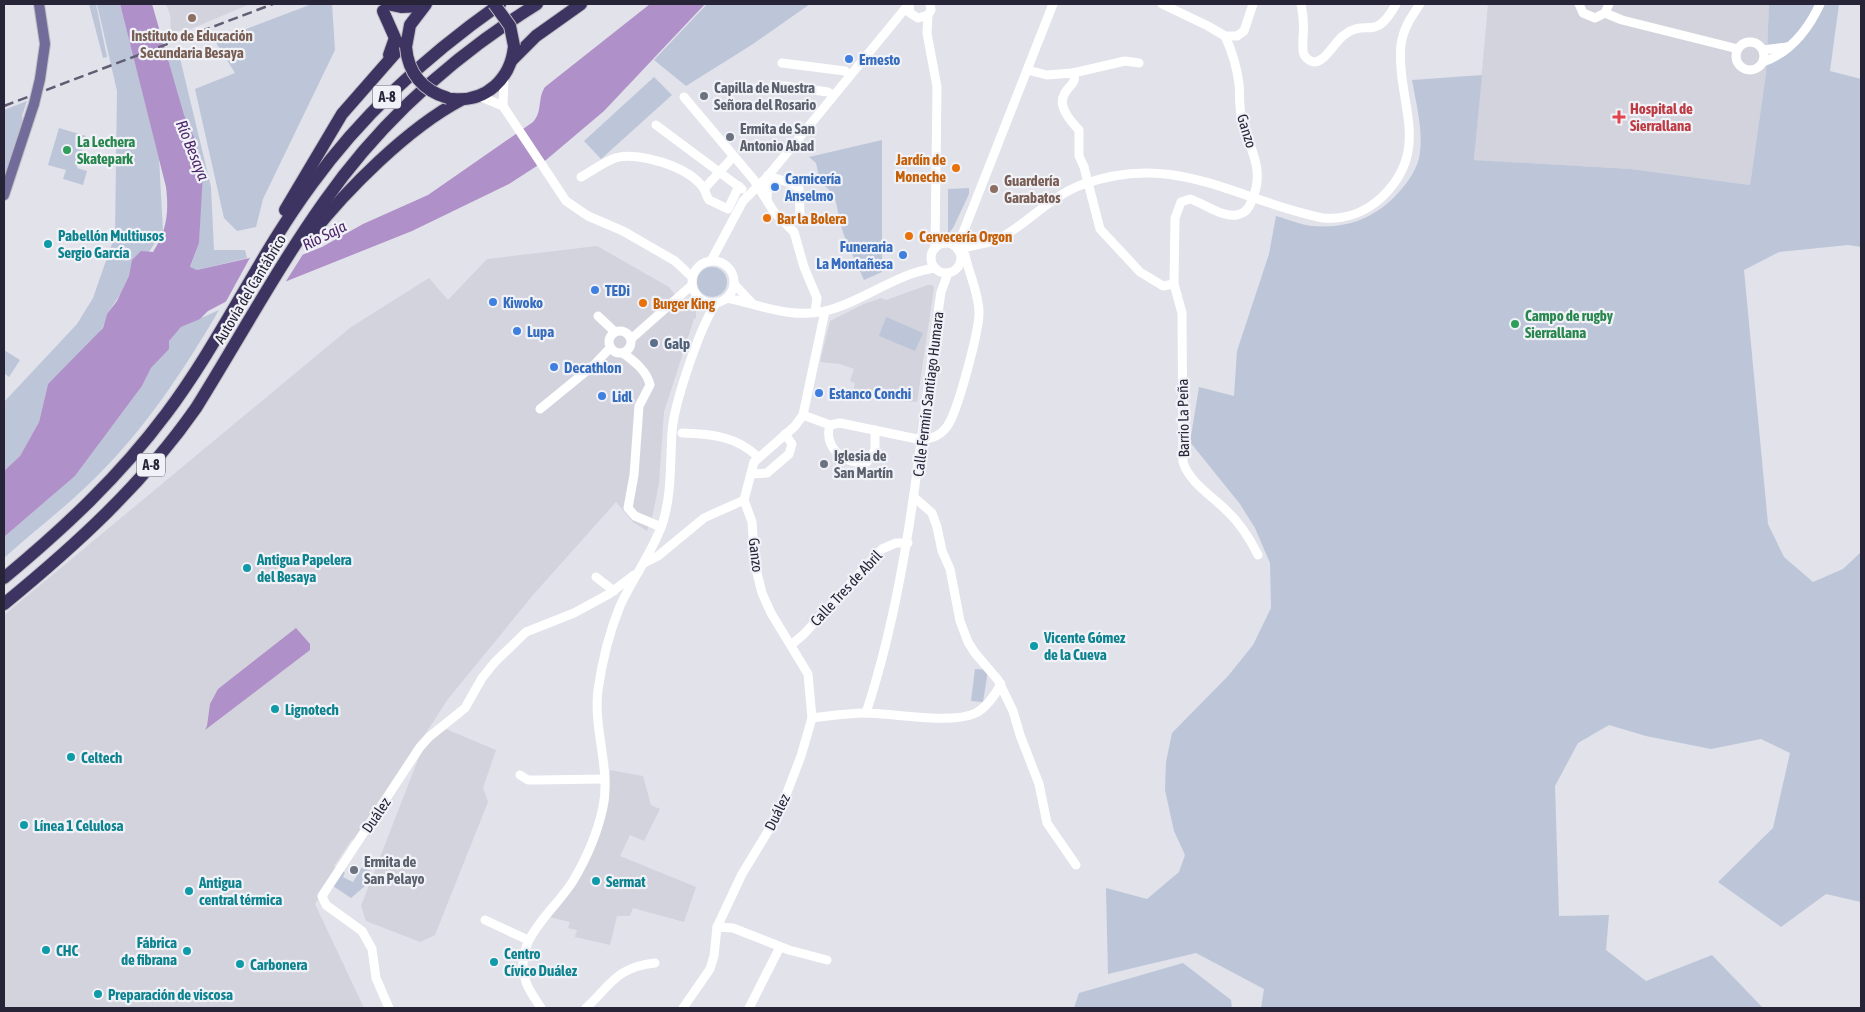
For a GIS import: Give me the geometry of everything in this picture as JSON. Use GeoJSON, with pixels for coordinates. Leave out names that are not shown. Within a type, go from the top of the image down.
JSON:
{"type":"FeatureCollection","features":[{"type":"Feature","properties":{"kind":"highway"},"geometry":{"type":"LineString","coordinates":[[424,5],[412,20],[406,42],[408,63],[418,80],[432,93],[454,99],[479,96],[490,90],[504,77],[512,60],[514,46],[510,26],[494,4]]}},
{"type":"Feature","properties":{"kind":"highway","name":"Autovía del Cantábrico"},"geometry":{"type":"LineString","coordinates":[[4,578],[69,522],[131,458],[191,380],[291,209],[322,170],[380,104],[445,45],[500,4]]}},
{"type":"Feature","properties":{"kind":"highway","name":"Autovía del Cantábrico"},"geometry":{"type":"LineString","coordinates":[[4,604],[90,530],[141,478],[192,414],[294,247],[330,203],[367,148],[430,84],[479,43],[537,4]]}},
{"type":"Feature","properties":{"kind":"highway"},"geometry":{"type":"LineString","coordinates":[[512,60],[536,36],[580,4]]}},
{"type":"Feature","properties":{"kind":"highway"},"geometry":{"type":"LineString","coordinates":[[382,6],[424,5]]}},
{"type":"Feature","properties":{"kind":"highway"},"geometry":{"type":"LineString","coordinates":[[291,209],[342,114],[392,49],[394,34],[382,6]]}},
{"type":"Feature","properties":{"kind":"highway"},"geometry":{"type":"LineString","coordinates":[[382,6],[406,42]]}},
{"type":"Feature","properties":{"kind":"highway"},"geometry":{"type":"LineString","coordinates":[[342,114],[406,42]]}},
{"type":"Feature","properties":{"kind":"highway"},"geometry":{"type":"LineString","coordinates":[[330,203],[454,99]]}},
{"type":"Feature","properties":{"kind":"main road"},"geometry":{"type":"LineString","coordinates":[[4,195],[34,104],[40,79],[45,44],[39,4]]}},
{"type":"Feature","properties":{"kind":"street"},"geometry":{"type":"LineString","coordinates":[[909,4],[910,14],[916,18],[927,33]]}},
{"type":"Feature","properties":{"kind":"street"},"geometry":{"type":"LineString","coordinates":[[711,261],[748,194],[764,180],[909,4]]}},
{"type":"Feature","properties":{"kind":"street"},"geometry":{"type":"LineString","coordinates":[[803,415],[830,425],[840,423],[922,440],[935,437],[948,425],[960,391],[978,321],[976,289],[968,272],[953,249],[936,233],[936,87],[927,33],[930,4]]}},
{"type":"Feature","properties":{"kind":"street"},"geometry":{"type":"LineString","coordinates":[[727,298],[752,303],[774,311],[825,311],[921,270],[958,266],[953,249],[968,218],[1053,4]]}},
{"type":"Feature","properties":{"kind":"street"},"geometry":{"type":"LineString","coordinates":[[1162,4],[1225,36],[1236,36],[1244,31],[1254,4]]}},
{"type":"Feature","properties":{"kind":"street"},"geometry":{"type":"LineString","coordinates":[[1301,4],[1305,18],[1304,54],[1308,59],[1315,62],[1320,61],[1338,40],[1352,30],[1380,26],[1388,18],[1396,4]]}},
{"type":"Feature","properties":{"kind":"street"},"geometry":{"type":"LineString","coordinates":[[953,249],[979,245],[1003,236],[1045,205],[1079,186],[1117,175],[1150,172],[1171,173],[1200,179],[1310,216],[1334,219],[1358,213],[1375,203],[1391,188],[1403,169],[1410,149],[1411,132],[1402,71],[1402,45],[1407,23],[1420,4]]}},
{"type":"Feature","properties":{"kind":"street"},"geometry":{"type":"LineString","coordinates":[[1763,62],[1775,58],[1790,47],[1807,29],[1820,4]]}},
{"type":"Feature","properties":{"kind":"street"},"geometry":{"type":"LineString","coordinates":[[1576,5],[1586,16],[1592,18],[1600,16],[1607,8],[1622,20],[1708,41],[1730,49],[1738,49],[1750,42],[1757,44],[1763,50],[1763,62],[1758,69],[1748,70],[1708,41]]}},
{"type":"Feature","properties":{"kind":"street"},"geometry":{"type":"LineString","coordinates":[[897,18],[905,16],[916,18],[928,15]]}},
{"type":"Feature","properties":{"kind":"street","name":"Ganzo"},"geometry":{"type":"LineString","coordinates":[[1225,36],[1230,47],[1239,84],[1243,128],[1253,148],[1257,166],[1253,198]]}},
{"type":"Feature","properties":{"kind":"street"},"geometry":{"type":"LineString","coordinates":[[1763,50],[1790,47]]}},
{"type":"Feature","properties":{"kind":"street"},"geometry":{"type":"LineString","coordinates":[[1737,62],[1738,49]]}},
{"type":"Feature","properties":{"kind":"street"},"geometry":{"type":"LineString","coordinates":[[1027,70],[1047,75],[1073,73],[1125,62],[1139,64]]}},
{"type":"Feature","properties":{"kind":"street"},"geometry":{"type":"LineString","coordinates":[[782,63],[845,71],[850,75]]}},
{"type":"Feature","properties":{"kind":"street"},"geometry":{"type":"LineString","coordinates":[[1073,73],[1076,78],[1062,98],[1062,107],[1068,119],[1079,130],[1079,156],[1084,167],[1100,229],[1140,272],[1163,286],[1174,284]]}},
{"type":"Feature","properties":{"kind":"street"},"geometry":{"type":"LineString","coordinates":[[503,106],[504,77]]}},
{"type":"Feature","properties":{"kind":"street"},"geometry":{"type":"LineString","coordinates":[[784,86],[828,92],[833,96]]}},
{"type":"Feature","properties":{"kind":"street"},"geometry":{"type":"LineString","coordinates":[[479,96],[503,106],[551,180],[566,201],[574,208],[638,239],[675,261],[697,267],[711,261],[722,263],[733,273],[734,284],[727,298],[716,304],[702,327]]}},
{"type":"Feature","properties":{"kind":"street"},"geometry":{"type":"LineString","coordinates":[[684,98],[733,157],[764,180],[769,189],[768,201]]}},
{"type":"Feature","properties":{"kind":"street"},"geometry":{"type":"LineString","coordinates":[[656,125],[748,194],[768,201]]}},
{"type":"Feature","properties":{"kind":"street"},"geometry":{"type":"LineString","coordinates":[[581,177],[615,158],[638,156],[657,160],[693,179],[704,189],[709,200],[728,209],[739,186]]}},
{"type":"Feature","properties":{"kind":"street"},"geometry":{"type":"LineString","coordinates":[[704,189],[733,157]]}},
{"type":"Feature","properties":{"kind":"street"},"geometry":{"type":"LineString","coordinates":[[764,180],[768,201],[794,232],[804,267],[817,298],[811,312]]}},
{"type":"Feature","properties":{"kind":"street"},"geometry":{"type":"LineString","coordinates":[[764,180],[793,183],[799,189],[800,215],[788,226]]}},
{"type":"Feature","properties":{"kind":"street","name":"Barrio La Peña"},"geometry":{"type":"LineString","coordinates":[[1253,198],[1248,209],[1234,216],[1190,199],[1181,202],[1175,218],[1174,284],[1182,314],[1183,462],[1192,478],[1229,512],[1245,532],[1258,555]]}},
{"type":"Feature","properties":{"kind":"street"},"geometry":{"type":"LineString","coordinates":[[939,268],[964,231],[968,218]]}},
{"type":"Feature","properties":{"kind":"street"},"geometry":{"type":"LineString","coordinates":[[964,231],[979,245]]}},
{"type":"Feature","properties":{"kind":"street"},"geometry":{"type":"LineString","coordinates":[[722,263],[724,239]]}},
{"type":"Feature","properties":{"kind":"street"},"geometry":{"type":"LineString","coordinates":[[538,1007],[524,976],[524,960],[528,940],[574,880],[598,823],[604,801],[604,779],[596,712],[601,669],[620,606],[644,563],[661,526],[669,495],[673,423],[702,327],[704,313],[700,299],[692,281],[675,261]]}},
{"type":"Feature","properties":{"kind":"street"},"geometry":{"type":"LineString","coordinates":[[540,409],[676,300],[692,281],[697,267]]}},
{"type":"Feature","properties":{"kind":"street","name":"Calle Fermín Santiago Humara"},"geometry":{"type":"LineString","coordinates":[[866,713],[892,627],[908,543],[941,292],[939,268]]}},
{"type":"Feature","properties":{"kind":"street"},"geometry":{"type":"LineString","coordinates":[[734,284],[752,303]]}},
{"type":"Feature","properties":{"kind":"street"},"geometry":{"type":"LineString","coordinates":[[676,300],[700,299],[716,304]]}},
{"type":"Feature","properties":{"kind":"street"},"geometry":{"type":"LineString","coordinates":[[644,563],[658,556],[704,518],[744,500],[754,462],[803,415],[825,311]]}},
{"type":"Feature","properties":{"kind":"street"},"geometry":{"type":"LineString","coordinates":[[811,312],[821,326]]}},
{"type":"Feature","properties":{"kind":"street"},"geometry":{"type":"LineString","coordinates":[[600,318],[648,378],[650,385],[639,406],[634,475],[628,508],[635,516],[661,526]]}},
{"type":"Feature","properties":{"kind":"street"},"geometry":{"type":"LineString","coordinates":[[830,425],[828,437],[832,446],[843,458],[857,462],[867,462],[874,454],[875,430]]}},
{"type":"Feature","properties":{"kind":"street"},"geometry":{"type":"LineString","coordinates":[[682,432],[725,437],[743,444],[758,458]]}},
{"type":"Feature","properties":{"kind":"street"},"geometry":{"type":"LineString","coordinates":[[751,474],[767,473],[789,454],[792,444],[785,434]]}},
{"type":"Feature","properties":{"kind":"street","name":"Calle Fermín Santiago Humara"},"geometry":{"type":"LineString","coordinates":[[914,497],[932,513],[942,551],[950,569],[960,621],[968,642],[1001,684]]}},
{"type":"Feature","properties":{"kind":"street","name":"Ganzo"},"geometry":{"type":"LineString","coordinates":[[744,500],[752,522],[755,565],[762,593],[770,613],[808,674],[812,718],[794,775]]}},
{"type":"Feature","properties":{"kind":"street","name":"Calle Tres de Abril"},"geometry":{"type":"LineString","coordinates":[[791,645],[804,634],[882,549],[896,543],[908,543]]}},
{"type":"Feature","properties":{"kind":"street"},"geometry":{"type":"LineString","coordinates":[[612,592],[638,572]]}},
{"type":"Feature","properties":{"kind":"street"},"geometry":{"type":"LineString","coordinates":[[596,577],[612,592],[620,606]]}},
{"type":"Feature","properties":{"kind":"street","name":"Duález"},"geometry":{"type":"LineString","coordinates":[[389,1008],[376,978],[372,949],[362,931],[326,905],[322,896],[420,747],[429,737],[465,708],[482,678],[526,632],[574,613],[612,592]]}},
{"type":"Feature","properties":{"kind":"street"},"geometry":{"type":"LineString","coordinates":[[812,718],[866,713],[921,718],[965,715],[976,712],[987,704],[1001,684],[1014,710],[1020,735],[1039,784],[1047,823],[1076,865]]}},
{"type":"Feature","properties":{"kind":"street"},"geometry":{"type":"LineString","coordinates":[[520,775],[528,780],[604,779]]}},
{"type":"Feature","properties":{"kind":"street","name":"Duález"},"geometry":{"type":"LineString","coordinates":[[683,1008],[710,969],[714,956],[717,927],[742,874],[770,828],[794,775]]}},
{"type":"Feature","properties":{"kind":"street"},"geometry":{"type":"LineString","coordinates":[[485,920],[528,940]]}},
{"type":"Feature","properties":{"kind":"street"},"geometry":{"type":"LineString","coordinates":[[717,927],[733,928],[780,946],[827,960]]}},
{"type":"Feature","properties":{"kind":"street"},"geometry":{"type":"LineString","coordinates":[[749,1008],[780,946]]}},
{"type":"Feature","properties":{"kind":"street"},"geometry":{"type":"LineString","coordinates":[[586,1008],[616,976],[645,964],[654,963]]}},
{"type":"Feature","properties":{"kind":"shaded area"},"geometry":{"type":"Polygon","coordinates":[[[89,4],[96,4],[107,57],[103,58],[89,4]]]}},
{"type":"Feature","properties":{"kind":"shaded area"},"geometry":{"type":"Polygon","coordinates":[[[97,4],[120,4],[159,158],[163,231],[107,314],[103,327],[96,337],[48,384],[39,422],[20,456],[4,471],[4,402],[77,324],[93,298],[115,235],[117,91],[97,4]]]}},
{"type":"Feature","properties":{"kind":"shaded area","name":"Instituto de Educación Secundaria Besaya"},"geometry":{"type":"Polygon","coordinates":[[[166,4],[250,4],[191,29],[171,32],[170,14],[166,4]]]}},
{"type":"Feature","properties":{"kind":"shaded area"},"geometry":{"type":"Polygon","coordinates":[[[312,4],[332,4],[335,50],[263,199],[256,227],[237,231],[224,218],[195,89],[235,73],[215,41],[312,4]]]}},
{"type":"Feature","properties":{"kind":"shaded area"},"geometry":{"type":"Polygon","coordinates":[[[707,4],[810,4],[753,44],[686,86],[654,60],[707,4]]]}},
{"type":"Feature","properties":{"kind":"shaded area","name":"Hospital de Sierrallana"},"geometry":{"type":"Polygon","coordinates":[[[1488,4],[1769,4],[1766,73],[1750,185],[1631,169],[1474,160],[1488,4]]]}},
{"type":"Feature","properties":{"kind":"shaded area"},"geometry":{"type":"Polygon","coordinates":[[[1769,4],[1839,4],[1830,71],[1861,79],[1861,247],[1848,245],[1779,252],[1744,270],[1768,524],[1784,557],[1813,582],[1843,569],[1861,552],[1861,902],[1826,894],[1781,927],[1718,882],[1773,828],[1790,753],[1761,739],[1711,749],[1646,736],[1609,725],[1578,743],[1555,786],[1559,916],[1609,915],[1606,950],[1646,981],[1712,955],[1763,1008],[1261,1008],[1264,989],[1196,953],[1108,974],[1106,888],[1147,899],[1179,872],[1185,855],[1174,831],[1165,790],[1166,762],[1172,733],[1228,676],[1253,645],[1271,608],[1270,563],[1255,528],[1240,504],[1190,442],[1199,387],[1234,396],[1237,351],[1269,254],[1276,216],[1313,226],[1338,226],[1360,220],[1381,209],[1406,184],[1419,158],[1421,143],[1420,125],[1412,80],[1482,75],[1474,160],[1631,169],[1750,185],[1766,73],[1769,4]]]}},
{"type":"Feature","properties":{"kind":"shaded area"},"geometry":{"type":"Polygon","coordinates":[[[179,54],[211,187],[214,250],[245,250],[247,258],[197,270],[190,268],[199,243],[200,209],[166,56],[179,54]]]}},
{"type":"Feature","properties":{"kind":"shaded area"},"geometry":{"type":"Polygon","coordinates":[[[654,77],[672,95],[601,159],[584,141],[654,77]]]}},
{"type":"Feature","properties":{"kind":"shaded area"},"geometry":{"type":"Polygon","coordinates":[[[27,101],[22,116],[23,124],[4,179],[4,110],[27,101]]]}},
{"type":"Feature","properties":{"kind":"shaded area","name":"La Lechera Skatepark"},"geometry":{"type":"Polygon","coordinates":[[[59,128],[86,136],[77,168],[87,171],[83,185],[63,179],[66,170],[48,165],[59,128]]]}},
{"type":"Feature","properties":{"kind":"shaded area"},"geometry":{"type":"Polygon","coordinates":[[[882,140],[882,272],[864,280],[844,235],[835,198],[820,181],[816,163],[809,157],[882,140]]]}},
{"type":"Feature","properties":{"kind":"shaded area"},"geometry":{"type":"Polygon","coordinates":[[[969,188],[969,194],[953,228],[948,234],[948,189],[969,188]]]}},
{"type":"Feature","properties":{"kind":"shaded area"},"geometry":{"type":"Polygon","coordinates":[[[597,246],[669,287],[683,305],[689,305],[696,311],[696,318],[694,319],[664,412],[659,483],[653,514],[647,531],[633,522],[616,502],[533,595],[448,699],[356,841],[352,839],[334,866],[338,869],[315,904],[364,1008],[4,1008],[4,615],[351,327],[429,278],[448,300],[487,259],[597,246]]]}},
{"type":"Feature","properties":{"kind":"shaded area"},"geometry":{"type":"Polygon","coordinates":[[[712,267],[723,271],[727,282],[723,293],[712,297],[701,293],[697,282],[701,271],[712,267]]]}},
{"type":"Feature","properties":{"kind":"shaded area"},"geometry":{"type":"Polygon","coordinates":[[[932,285],[934,288],[917,402],[852,398],[855,383],[850,381],[854,369],[840,364],[820,362],[830,321],[864,304],[881,298],[886,300],[932,285]]]}},
{"type":"Feature","properties":{"kind":"shaded area"},"geometry":{"type":"Polygon","coordinates":[[[219,310],[178,377],[131,440],[84,488],[4,558],[4,537],[75,476],[142,386],[151,368],[168,349],[169,341],[174,334],[181,327],[219,310]]]}},
{"type":"Feature","properties":{"kind":"shaded area"},"geometry":{"type":"Polygon","coordinates":[[[886,317],[923,333],[915,351],[879,336],[886,317]]]}},
{"type":"Feature","properties":{"kind":"shaded area"},"geometry":{"type":"Polygon","coordinates":[[[4,350],[20,360],[9,377],[4,373],[4,350]]]}},
{"type":"Feature","properties":{"kind":"shaded area"},"geometry":{"type":"Polygon","coordinates":[[[975,669],[988,670],[983,702],[971,701],[975,669]]]}},
{"type":"Feature","properties":{"kind":"shaded area"},"geometry":{"type":"Polygon","coordinates":[[[446,729],[496,750],[483,788],[488,802],[435,935],[420,942],[366,921],[361,906],[421,752],[430,740],[446,729]]]}},
{"type":"Feature","properties":{"kind":"shaded area"},"geometry":{"type":"Polygon","coordinates":[[[610,770],[643,776],[651,805],[660,809],[644,841],[630,835],[620,856],[696,887],[684,922],[633,908],[630,916],[617,916],[610,945],[575,937],[577,930],[568,928],[570,922],[549,917],[594,846],[601,830],[609,802],[610,770]]]}},
{"type":"Feature","properties":{"kind":"shaded area"},"geometry":{"type":"Polygon","coordinates":[[[362,867],[371,871],[365,886],[351,898],[333,886],[341,870],[345,873],[343,877],[353,882],[362,867]]]}},
{"type":"Feature","properties":{"kind":"shaded area"},"geometry":{"type":"Polygon","coordinates":[[[1183,963],[1231,1000],[1232,1008],[1074,1008],[1079,993],[1183,963]]]}},
{"type":"Feature","properties":{"kind":"water","name":"Río Besaya"},"geometry":{"type":"Polygon","coordinates":[[[120,4],[152,4],[184,115],[196,142],[203,173],[199,243],[190,267],[197,270],[254,257],[297,257],[322,247],[363,224],[428,195],[533,122],[538,114],[541,96],[545,87],[650,4],[705,4],[604,111],[546,160],[509,184],[412,231],[282,283],[229,300],[208,311],[200,319],[181,327],[169,341],[169,349],[151,368],[142,386],[75,476],[4,537],[4,471],[20,456],[39,422],[48,384],[103,328],[107,314],[117,301],[129,276],[132,260],[141,251],[153,252],[158,244],[166,221],[166,187],[120,4]]]}},
{"type":"Feature","properties":{"kind":"water"},"geometry":{"type":"Polygon","coordinates":[[[296,628],[310,644],[310,650],[205,730],[210,704],[218,689],[296,628]]]}},
{"type":"Feature","properties":{"kind":"pier"},"geometry":{"type":"Polygon","coordinates":[[[276,251],[297,254],[305,251],[283,286],[239,298],[223,307],[252,254],[276,251]]]}},
{"type":"Feature","properties":{"kind":"railway"},"geometry":{"type":"LineString","coordinates":[[4,106],[273,4]]}},
{"type":"Feature","properties":{"kind":"place","name":"Instituto de Educación Secundaria Besaya"},"geometry":{"type":"Point","coordinates":[192,18]}},
{"type":"Feature","properties":{"kind":"place","name":"Ernesto"},"geometry":{"type":"Point","coordinates":[849,59]}},
{"type":"Feature","properties":{"kind":"place","name":"Capilla de Nuestra Señora del Rosario"},"geometry":{"type":"Point","coordinates":[704,96]}},
{"type":"Feature","properties":{"kind":"place","name":"Hospital de Sierrallana"},"geometry":{"type":"Point","coordinates":[1619,117]}},
{"type":"Feature","properties":{"kind":"place","name":"Ermita de San Antonio Abad"},"geometry":{"type":"Point","coordinates":[730,137]}},
{"type":"Feature","properties":{"kind":"place","name":"La Lechera Skatepark"},"geometry":{"type":"Point","coordinates":[67,150]}},
{"type":"Feature","properties":{"kind":"place","name":"Jardín de Moneche"},"geometry":{"type":"Point","coordinates":[956,168]}},
{"type":"Feature","properties":{"kind":"place","name":"Carnicería Anselmo"},"geometry":{"type":"Point","coordinates":[775,187]}},
{"type":"Feature","properties":{"kind":"place","name":"Guardería Garabatos"},"geometry":{"type":"Point","coordinates":[994,189]}},
{"type":"Feature","properties":{"kind":"place","name":"Bar la Bolera"},"geometry":{"type":"Point","coordinates":[767,218]}},
{"type":"Feature","properties":{"kind":"place","name":"Cervecería Orgon"},"geometry":{"type":"Point","coordinates":[909,236]}},
{"type":"Feature","properties":{"kind":"place","name":"Pabellón Multiusos Sergio García"},"geometry":{"type":"Point","coordinates":[48,244]}},
{"type":"Feature","properties":{"kind":"place","name":"Funeraria La Montañesa"},"geometry":{"type":"Point","coordinates":[903,255]}},
{"type":"Feature","properties":{"kind":"place","name":"TEDi"},"geometry":{"type":"Point","coordinates":[595,290]}},
{"type":"Feature","properties":{"kind":"place","name":"Kiwoko"},"geometry":{"type":"Point","coordinates":[493,302]}},
{"type":"Feature","properties":{"kind":"place","name":"Burger King"},"geometry":{"type":"Point","coordinates":[643,303]}},
{"type":"Feature","properties":{"kind":"place","name":"Campo de rugby Sierrallana"},"geometry":{"type":"Point","coordinates":[1515,324]}},
{"type":"Feature","properties":{"kind":"place","name":"Lupa"},"geometry":{"type":"Point","coordinates":[517,331]}},
{"type":"Feature","properties":{"kind":"place","name":"Galp"},"geometry":{"type":"Point","coordinates":[654,343]}},
{"type":"Feature","properties":{"kind":"place","name":"Decathlon"},"geometry":{"type":"Point","coordinates":[554,367]}},
{"type":"Feature","properties":{"kind":"place","name":"Estanco Conchi"},"geometry":{"type":"Point","coordinates":[819,393]}},
{"type":"Feature","properties":{"kind":"place","name":"Lidl"},"geometry":{"type":"Point","coordinates":[602,396]}},
{"type":"Feature","properties":{"kind":"place","name":"Iglesia de San Martín"},"geometry":{"type":"Point","coordinates":[824,464]}},
{"type":"Feature","properties":{"kind":"place","name":"Antigua Papelera del Besaya"},"geometry":{"type":"Point","coordinates":[247,568]}},
{"type":"Feature","properties":{"kind":"place","name":"Vicente Gómez de la Cueva"},"geometry":{"type":"Point","coordinates":[1034,646]}},
{"type":"Feature","properties":{"kind":"place","name":"Lignotech"},"geometry":{"type":"Point","coordinates":[275,709]}},
{"type":"Feature","properties":{"kind":"place","name":"Celtech"},"geometry":{"type":"Point","coordinates":[71,757]}},
{"type":"Feature","properties":{"kind":"place","name":"Línea 1 Celulosa"},"geometry":{"type":"Point","coordinates":[24,825]}},
{"type":"Feature","properties":{"kind":"place","name":"Ermita de San Pelayo"},"geometry":{"type":"Point","coordinates":[354,870]}},
{"type":"Feature","properties":{"kind":"place","name":"Sermat"},"geometry":{"type":"Point","coordinates":[596,881]}},
{"type":"Feature","properties":{"kind":"place","name":"Antigua central térmica"},"geometry":{"type":"Point","coordinates":[189,891]}},
{"type":"Feature","properties":{"kind":"place","name":"CHC"},"geometry":{"type":"Point","coordinates":[46,950]}},
{"type":"Feature","properties":{"kind":"place","name":"Fábrica de fibrana"},"geometry":{"type":"Point","coordinates":[187,951]}},
{"type":"Feature","properties":{"kind":"place","name":"Centro Cívico Duález"},"geometry":{"type":"Point","coordinates":[494,962]}},
{"type":"Feature","properties":{"kind":"place","name":"Carbonera"},"geometry":{"type":"Point","coordinates":[240,964]}},
{"type":"Feature","properties":{"kind":"place","name":"Preparación de viscosa"},"geometry":{"type":"Point","coordinates":[98,994]}},
{"type":"Feature","properties":{"kind":"water label","name":"Río Saja"},"geometry":{"type":"Point","coordinates":[324,235]}}]}
